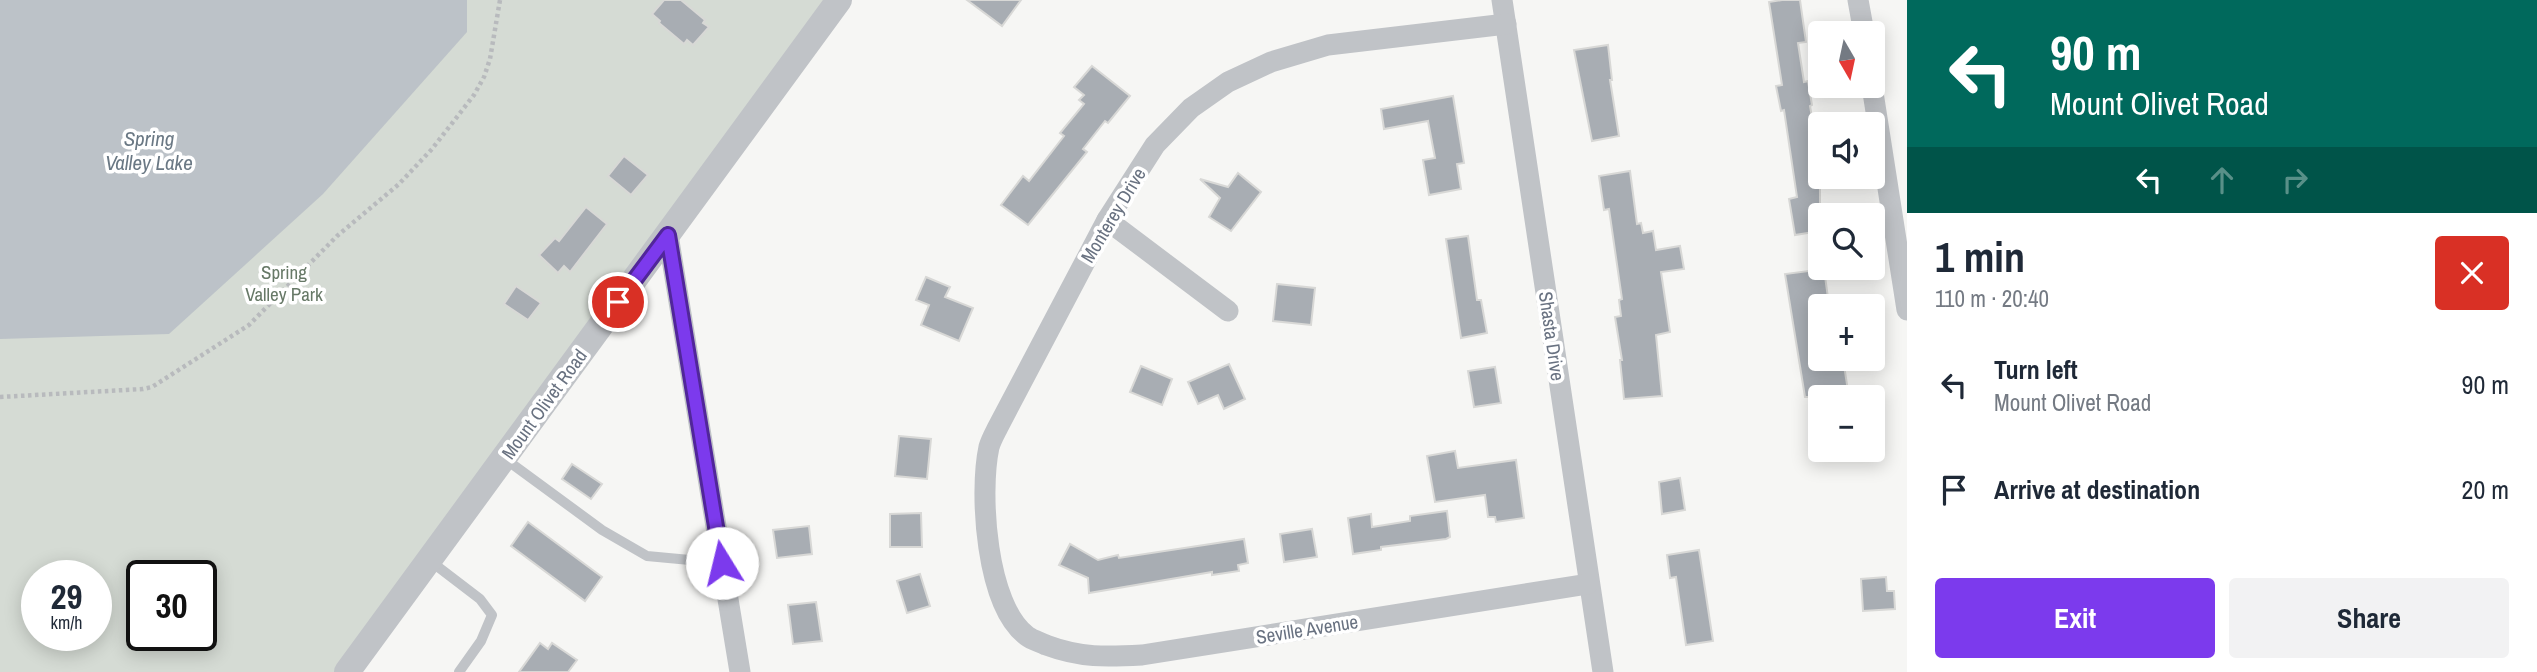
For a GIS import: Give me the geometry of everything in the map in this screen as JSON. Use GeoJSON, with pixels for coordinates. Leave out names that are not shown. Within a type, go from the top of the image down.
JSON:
{"type":"FeatureCollection","features":[{"type":"Feature","properties":{"kind":"street","name":"Mount Olivet Road"},"geometry":{"type":"LineString","coordinates":[[347,672],[839,0]]}},
{"type":"Feature","properties":{"kind":"street","name":"Shasta Drive"},"geometry":{"type":"LineString","coordinates":[[1502,0],[1603,672]]}},
{"type":"Feature","properties":{"kind":"street"},"geometry":{"type":"LineString","coordinates":[[1858,0],[1862,21]]}},
{"type":"Feature","properties":{"kind":"street","name":"Monterey Drive"},"geometry":{"type":"LineString","coordinates":[[1028,638],[1014,625],[1000,597],[989,550],[985,500],[989,446],[1107,220],[1155,145],[1191,108],[1228,82],[1271,62],[1328,45],[1506,24]]}},
{"type":"Feature","properties":{"kind":"street"},"geometry":{"type":"LineString","coordinates":[[1874,98],[1907,310]]}},
{"type":"Feature","properties":{"kind":"street"},"geometry":{"type":"LineString","coordinates":[[1107,220],[1228,311]]}},
{"type":"Feature","properties":{"kind":"street"},"geometry":{"type":"LineString","coordinates":[[668,235],[740,672]]}},
{"type":"Feature","properties":{"kind":"street","name":"Seville Avenue"},"geometry":{"type":"LineString","coordinates":[[1028,638],[1068,653],[1098,658],[1142,655],[1588,584]]}},
{"type":"Feature","properties":{"kind":"lane"},"geometry":{"type":"LineString","coordinates":[[504,458],[602,530],[647,556],[722,563]]}},
{"type":"Feature","properties":{"kind":"lane"},"geometry":{"type":"LineString","coordinates":[[429,560],[480,599],[492,615],[481,641],[459,672]]}},
{"type":"Feature","properties":{"kind":"path"},"geometry":{"type":"LineString","coordinates":[[0,397],[152,387],[249,325],[337,236],[399,184],[456,119],[484,77],[490,59],[500,0]]}},
{"type":"Feature","properties":{"kind":"green space","name":"Spring Valley Park"},"geometry":{"type":"Polygon","coordinates":[[[0,0],[839,0],[351,672],[0,672],[0,0]]]}},
{"type":"Feature","properties":{"kind":"water","name":"Spring Valley Lake"},"geometry":{"type":"Polygon","coordinates":[[[0,0],[467,0],[467,32],[323,194],[169,334],[0,339],[0,0]]]}},
{"type":"Feature","properties":{"kind":"building"},"geometry":{"type":"Polygon","coordinates":[[[664,0],[681,0],[705,20],[703,23],[709,27],[693,45],[687,40],[684,44],[652,14],[664,0]]]}},
{"type":"Feature","properties":{"kind":"building"},"geometry":{"type":"Polygon","coordinates":[[[967,0],[1021,0],[1002,26],[967,0]]]}},
{"type":"Feature","properties":{"kind":"building"},"geometry":{"type":"Polygon","coordinates":[[[1800,0],[1806,42],[1798,43],[1804,82],[1808,81],[1808,98],[1811,98],[1812,105],[1811,112],[1808,112],[1808,189],[1820,189],[1820,203],[1808,203],[1808,233],[1795,235],[1789,199],[1797,197],[1784,110],[1781,111],[1776,86],[1782,85],[1769,2],[1800,0]]]}},
{"type":"Feature","properties":{"kind":"building"},"geometry":{"type":"Polygon","coordinates":[[[1608,45],[1610,80],[1619,136],[1592,141],[1574,50],[1608,45]]]}},
{"type":"Feature","properties":{"kind":"building"},"geometry":{"type":"Polygon","coordinates":[[[1092,66],[1130,96],[1108,123],[1105,121],[1083,149],[1087,152],[1028,225],[1001,205],[1023,176],[1029,181],[1064,136],[1060,133],[1084,104],[1079,100],[1084,95],[1074,87],[1092,66]]]}},
{"type":"Feature","properties":{"kind":"building"},"geometry":{"type":"Polygon","coordinates":[[[1453,96],[1464,163],[1457,164],[1461,189],[1429,195],[1423,160],[1435,158],[1428,121],[1384,129],[1381,109],[1453,96]]]}},
{"type":"Feature","properties":{"kind":"building"},"geometry":{"type":"Polygon","coordinates":[[[624,156],[648,175],[631,195],[608,176],[624,156]]]}},
{"type":"Feature","properties":{"kind":"building"},"geometry":{"type":"Polygon","coordinates":[[[1630,171],[1637,224],[1641,223],[1643,233],[1653,231],[1656,250],[1680,246],[1684,269],[1661,272],[1670,332],[1656,335],[1662,396],[1624,399],[1622,360],[1615,317],[1621,316],[1619,300],[1622,299],[1609,209],[1604,210],[1599,176],[1630,171]]]}},
{"type":"Feature","properties":{"kind":"building"},"geometry":{"type":"Polygon","coordinates":[[[1238,173],[1261,192],[1231,231],[1209,217],[1220,198],[1200,179],[1228,187],[1238,173]]]}},
{"type":"Feature","properties":{"kind":"building"},"geometry":{"type":"Polygon","coordinates":[[[586,207],[607,224],[570,272],[564,266],[558,273],[539,255],[555,238],[559,241],[586,207]]]}},
{"type":"Feature","properties":{"kind":"building"},"geometry":{"type":"Polygon","coordinates":[[[1468,236],[1477,300],[1481,300],[1487,333],[1461,338],[1446,239],[1468,236]]]}},
{"type":"Feature","properties":{"kind":"building"},"geometry":{"type":"Polygon","coordinates":[[[1808,271],[1808,280],[1826,280],[1827,294],[1808,294],[1808,371],[1845,371],[1847,385],[1808,385],[1808,397],[1805,397],[1785,274],[1808,271]]]}},
{"type":"Feature","properties":{"kind":"building"},"geometry":{"type":"Polygon","coordinates":[[[926,277],[950,287],[945,297],[973,308],[959,341],[921,325],[929,305],[916,300],[926,277]]]}},
{"type":"Feature","properties":{"kind":"building"},"geometry":{"type":"Polygon","coordinates":[[[1277,284],[1315,288],[1311,325],[1273,321],[1277,284]]]}},
{"type":"Feature","properties":{"kind":"building"},"geometry":{"type":"Polygon","coordinates":[[[516,286],[541,303],[528,320],[504,304],[516,286]]]}},
{"type":"Feature","properties":{"kind":"building"},"geometry":{"type":"Polygon","coordinates":[[[1229,364],[1245,399],[1224,409],[1218,395],[1198,404],[1188,382],[1229,364]]]}},
{"type":"Feature","properties":{"kind":"building"},"geometry":{"type":"Polygon","coordinates":[[[1141,366],[1172,379],[1162,405],[1130,392],[1141,366]]]}},
{"type":"Feature","properties":{"kind":"building"},"geometry":{"type":"Polygon","coordinates":[[[1495,367],[1501,403],[1474,407],[1468,371],[1495,367]]]}},
{"type":"Feature","properties":{"kind":"building"},"geometry":{"type":"Polygon","coordinates":[[[899,436],[931,439],[927,479],[895,476],[899,436]]]}},
{"type":"Feature","properties":{"kind":"building"},"geometry":{"type":"Polygon","coordinates":[[[1455,451],[1458,468],[1516,460],[1524,518],[1496,522],[1495,517],[1488,517],[1485,495],[1435,502],[1427,456],[1455,451]]]}},
{"type":"Feature","properties":{"kind":"building"},"geometry":{"type":"Polygon","coordinates":[[[572,464],[602,484],[591,499],[562,479],[572,464]]]}},
{"type":"Feature","properties":{"kind":"building"},"geometry":{"type":"Polygon","coordinates":[[[1680,478],[1685,510],[1662,514],[1659,482],[1680,478]]]}},
{"type":"Feature","properties":{"kind":"building"},"geometry":{"type":"Polygon","coordinates":[[[1447,511],[1450,537],[1446,539],[1381,547],[1381,550],[1353,554],[1348,518],[1371,514],[1372,527],[1410,521],[1410,516],[1447,511]]]}},
{"type":"Feature","properties":{"kind":"building"},"geometry":{"type":"Polygon","coordinates":[[[921,513],[922,547],[890,547],[890,514],[921,513]]]}},
{"type":"Feature","properties":{"kind":"building"},"geometry":{"type":"Polygon","coordinates":[[[528,522],[602,577],[585,601],[511,546],[528,522]]]}},
{"type":"Feature","properties":{"kind":"building"},"geometry":{"type":"Polygon","coordinates":[[[809,526],[812,554],[777,558],[773,530],[809,526]]]}},
{"type":"Feature","properties":{"kind":"building"},"geometry":{"type":"Polygon","coordinates":[[[1312,529],[1317,557],[1284,562],[1280,534],[1312,529]]]}},
{"type":"Feature","properties":{"kind":"building"},"geometry":{"type":"Polygon","coordinates":[[[1244,539],[1248,563],[1238,565],[1239,571],[1212,575],[1212,572],[1089,593],[1088,578],[1059,565],[1070,544],[1098,560],[1118,555],[1119,558],[1244,539]]]}},
{"type":"Feature","properties":{"kind":"building"},"geometry":{"type":"Polygon","coordinates":[[[1699,550],[1713,641],[1686,645],[1676,577],[1670,578],[1667,555],[1699,550]]]}},
{"type":"Feature","properties":{"kind":"building"},"geometry":{"type":"Polygon","coordinates":[[[920,574],[930,606],[907,613],[897,581],[920,574]]]}},
{"type":"Feature","properties":{"kind":"building"},"geometry":{"type":"Polygon","coordinates":[[[1886,577],[1887,591],[1894,591],[1895,609],[1863,611],[1861,579],[1886,577]]]}},
{"type":"Feature","properties":{"kind":"building"},"geometry":{"type":"Polygon","coordinates":[[[816,602],[822,641],[793,644],[788,605],[816,602]]]}},
{"type":"Feature","properties":{"kind":"building"},"geometry":{"type":"Polygon","coordinates":[[[540,643],[548,649],[552,643],[577,660],[568,672],[519,672],[540,643]]]}},
{"type":"Feature","properties":{"kind":"route"},"geometry":{"type":"LineString","coordinates":[[618,302],[668,235],[722,563]]}}]}
